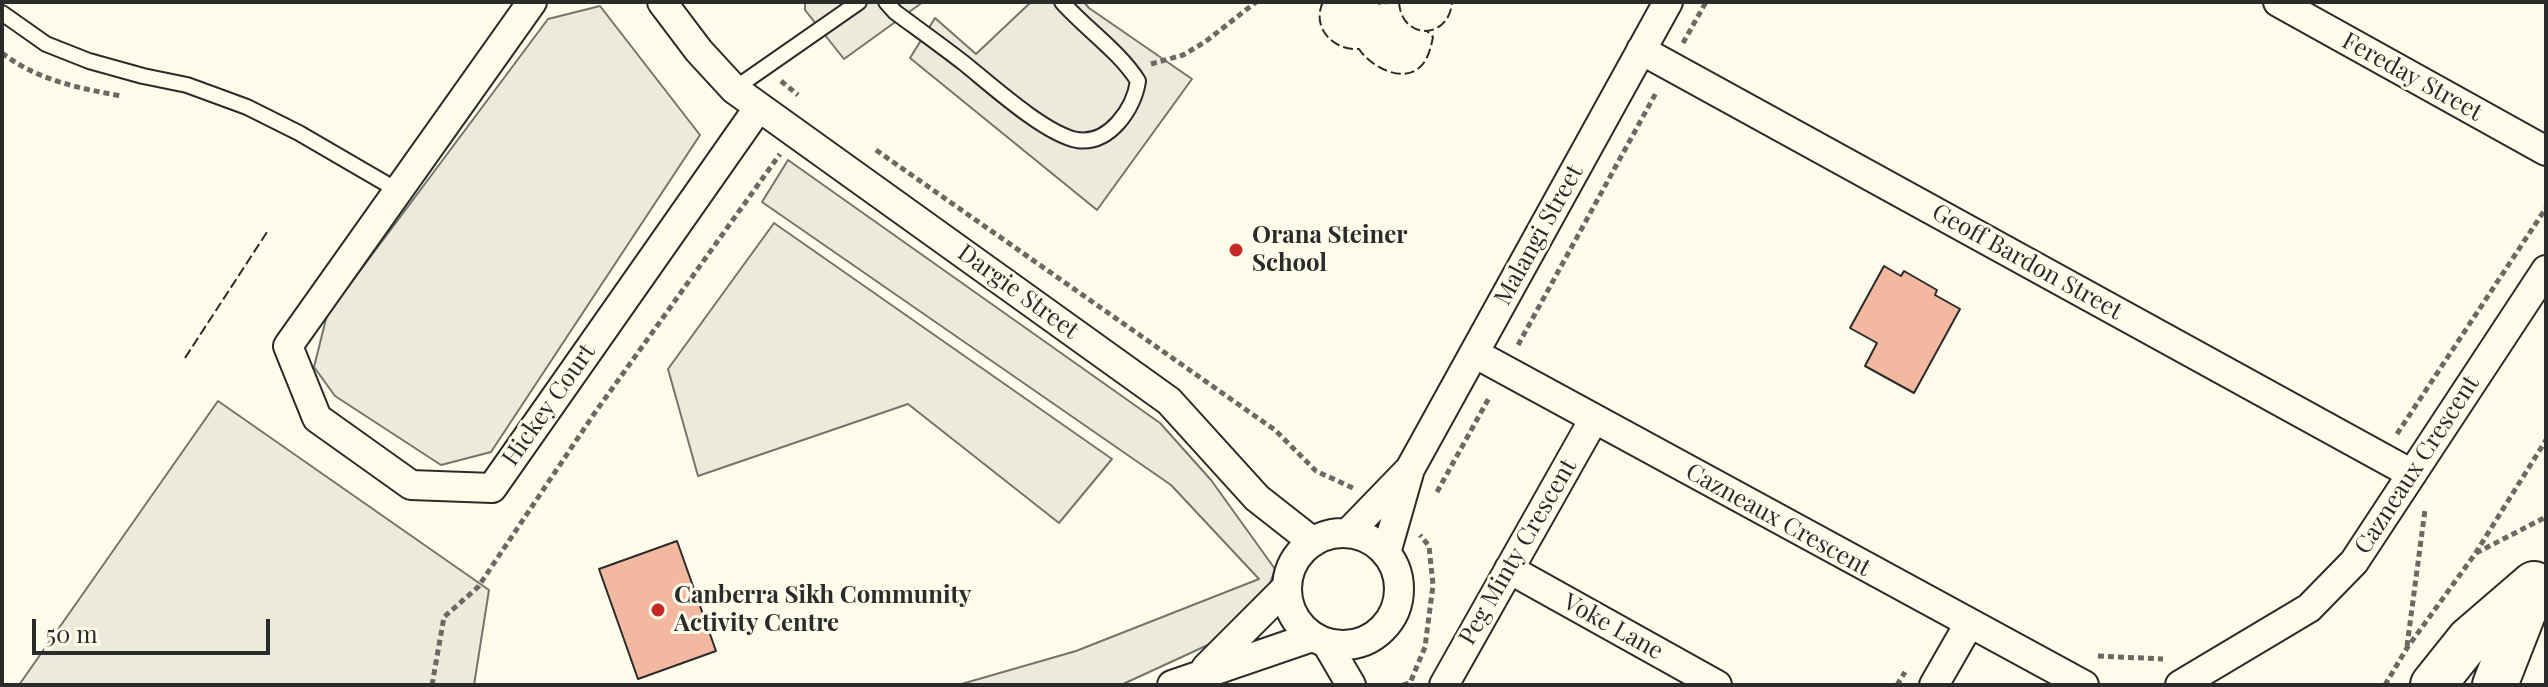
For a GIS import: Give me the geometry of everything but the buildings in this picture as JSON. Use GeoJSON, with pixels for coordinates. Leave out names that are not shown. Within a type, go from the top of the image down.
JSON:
{"type":"FeatureCollection","features":[{"type":"Feature","properties":{"kind":"main road"},"geometry":{"type":"LineString","coordinates":[[2433,685],[2469,640],[2540,572]]}},
{"type":"Feature","properties":{"kind":"main road"},"geometry":{"type":"LineString","coordinates":[[2495,685],[2540,572]]}},
{"type":"Feature","properties":{"kind":"street","name":"Hickey Court"},"geometry":{"type":"LineString","coordinates":[[532,2],[288,346],[317,418],[411,485],[492,488],[759,107]]}},
{"type":"Feature","properties":{"kind":"street"},"geometry":{"type":"LineString","coordinates":[[662,2],[699,51],[734,89],[759,107]]}},
{"type":"Feature","properties":{"kind":"street","name":"Malangi Street"},"geometry":{"type":"LineString","coordinates":[[1386,553],[1410,469],[1668,2]]}},
{"type":"Feature","properties":{"kind":"street","name":"Fereday Street"},"geometry":{"type":"LineString","coordinates":[[2278,2],[2546,151]]}},
{"type":"Feature","properties":{"kind":"street","name":"Geoff Bardon Street"},"geometry":{"type":"LineString","coordinates":[[1641,50],[2412,474]]}},
{"type":"Feature","properties":{"kind":"street","name":"Dargie Street"},"geometry":{"type":"LineString","coordinates":[[759,107],[1169,401],[1257,498],[1313,542]]}},
{"type":"Feature","properties":{"kind":"street","name":"Cazneaux Crescent"},"geometry":{"type":"LineString","coordinates":[[2180,685],[2309,608],[2354,562],[2546,270]]}},
{"type":"Feature","properties":{"kind":"street","name":"Cazneaux Crescent"},"geometry":{"type":"LineString","coordinates":[[1474,353],[2084,685]]}},
{"type":"Feature","properties":{"kind":"street","name":"Peg Minty Crescent"},"geometry":{"type":"LineString","coordinates":[[1444,685],[1594,419]]}},
{"type":"Feature","properties":{"kind":"street","name":"Malangi Street"},"geometry":{"type":"LineString","coordinates":[[1348,533],[1410,469]]}},
{"type":"Feature","properties":{"kind":"street","name":"Dargie Street"},"geometry":{"type":"LineString","coordinates":[[1257,498],[1290,575]]}},
{"type":"Feature","properties":{"kind":"street"},"geometry":{"type":"LineString","coordinates":[[1172,685],[1319,640],[1354,645],[1366,641],[1386,625],[1398,602],[1399,585],[1395,568],[1386,553],[1363,536],[1348,533],[1330,534],[1313,542],[1301,551],[1290,575],[1200,675]]}},
{"type":"Feature","properties":{"kind":"street","name":"Voke Lane"},"geometry":{"type":"LineString","coordinates":[[1509,569],[1717,685]]}},
{"type":"Feature","properties":{"kind":"street"},"geometry":{"type":"LineString","coordinates":[[1290,575],[1289,607],[1298,624],[1319,640],[1351,685]]}},
{"type":"Feature","properties":{"kind":"street"},"geometry":{"type":"LineString","coordinates":[[1934,685],[1969,624]]}},
{"type":"Feature","properties":{"kind":"street"},"geometry":{"type":"LineString","coordinates":[[1359,685],[1366,641]]}},
{"type":"Feature","properties":{"kind":"lane"},"geometry":{"type":"LineString","coordinates":[[734,89],[859,2]]}},
{"type":"Feature","properties":{"kind":"lane"},"geometry":{"type":"LineString","coordinates":[[886,2],[1032,115],[1074,139],[1092,140],[1108,132],[1125,115],[1136,96],[1138,81],[1131,70],[1062,2]]}},
{"type":"Feature","properties":{"kind":"lane"},"geometry":{"type":"LineString","coordinates":[[2,13],[46,44],[89,61],[187,85],[247,107],[299,133],[397,190]]}},
{"type":"Feature","properties":{"kind":"path"},"geometry":{"type":"LineString","coordinates":[[1131,70],[1183,55],[1205,42],[1256,2]]}},
{"type":"Feature","properties":{"kind":"path"},"geometry":{"type":"LineString","coordinates":[[1431,503],[1706,2]]}},
{"type":"Feature","properties":{"kind":"path"},"geometry":{"type":"LineString","coordinates":[[2,53],[37,74],[68,86],[130,98]]}},
{"type":"Feature","properties":{"kind":"path"},"geometry":{"type":"LineString","coordinates":[[432,685],[444,617],[478,587],[594,414],[795,133],[808,103],[766,68]]}},
{"type":"Feature","properties":{"kind":"path"},"geometry":{"type":"LineString","coordinates":[[873,148],[1275,430],[1316,471]]}},
{"type":"Feature","properties":{"kind":"path"},"geometry":{"type":"LineString","coordinates":[[2381,458],[2546,208]]}},
{"type":"Feature","properties":{"kind":"path"},"geometry":{"type":"LineString","coordinates":[[1519,343],[1533,350]]}},
{"type":"Feature","properties":{"kind":"path"},"geometry":{"type":"LineString","coordinates":[[2385,685],[2407,648],[2475,554],[2546,440]]}},
{"type":"Feature","properties":{"kind":"path"},"geometry":{"type":"LineString","coordinates":[[2407,648],[2426,500]]}},
{"type":"Feature","properties":{"kind":"path"},"geometry":{"type":"LineString","coordinates":[[2475,554],[2546,517]]}},
{"type":"Feature","properties":{"kind":"path"},"geometry":{"type":"LineString","coordinates":[[2089,651],[2102,658],[2161,661],[2174,653]]}},
{"type":"Feature","properties":{"kind":"shaded area"},"geometry":{"type":"Polygon","coordinates":[[[805,2],[923,2],[844,59],[805,10],[805,2]]]}},
{"type":"Feature","properties":{"kind":"shaded area"},"geometry":{"type":"Polygon","coordinates":[[[1031,2],[1084,2],[1192,79],[1097,210],[910,58],[935,18],[976,54],[1031,2]]]}},
{"type":"Feature","properties":{"kind":"shaded area"},"geometry":{"type":"Polygon","coordinates":[[[600,6],[700,135],[491,452],[441,465],[335,396],[314,367],[327,315],[548,19],[600,6]]]}},
{"type":"Feature","properties":{"kind":"shaded area"},"geometry":{"type":"Polygon","coordinates":[[[788,160],[1160,423],[1211,480],[1275,569],[1264,601],[1210,644],[1121,685],[958,685],[1076,651],[1259,579],[1171,485],[762,202],[788,160]]]}},
{"type":"Feature","properties":{"kind":"shaded area"},"geometry":{"type":"Polygon","coordinates":[[[774,223],[1112,459],[1059,523],[908,404],[698,476],[668,369],[774,223]]]}},
{"type":"Feature","properties":{"kind":"shaded area"},"geometry":{"type":"Polygon","coordinates":[[[218,401],[489,590],[474,685],[19,685],[218,401]]]}},
{"type":"Feature","properties":{"kind":"fence"},"geometry":{"type":"LineString","coordinates":[[1323,2],[1320,20],[1326,35],[1340,46],[1359,49],[1378,67],[1387,71],[1404,74],[1420,67],[1429,53],[1433,37],[1427,31]]}},
{"type":"Feature","properties":{"kind":"fence"},"geometry":{"type":"LineString","coordinates":[[1371,2],[1391,2]]}},
{"type":"Feature","properties":{"kind":"fence"},"geometry":{"type":"LineString","coordinates":[[1399,2],[1408,24],[1425,31],[1443,24],[1452,2]]}},
{"type":"Feature","properties":{"kind":"fence"},"geometry":{"type":"LineString","coordinates":[[185,358],[269,229]]}},
{"type":"Feature","properties":{"kind":"place","name":"Orana Steiner School"},"geometry":{"type":"Point","coordinates":[1236,250]}},
{"type":"Feature","properties":{"kind":"place","name":"Canberra Sikh Community Activity Centre"},"geometry":{"type":"Point","coordinates":[658,610]}}]}
